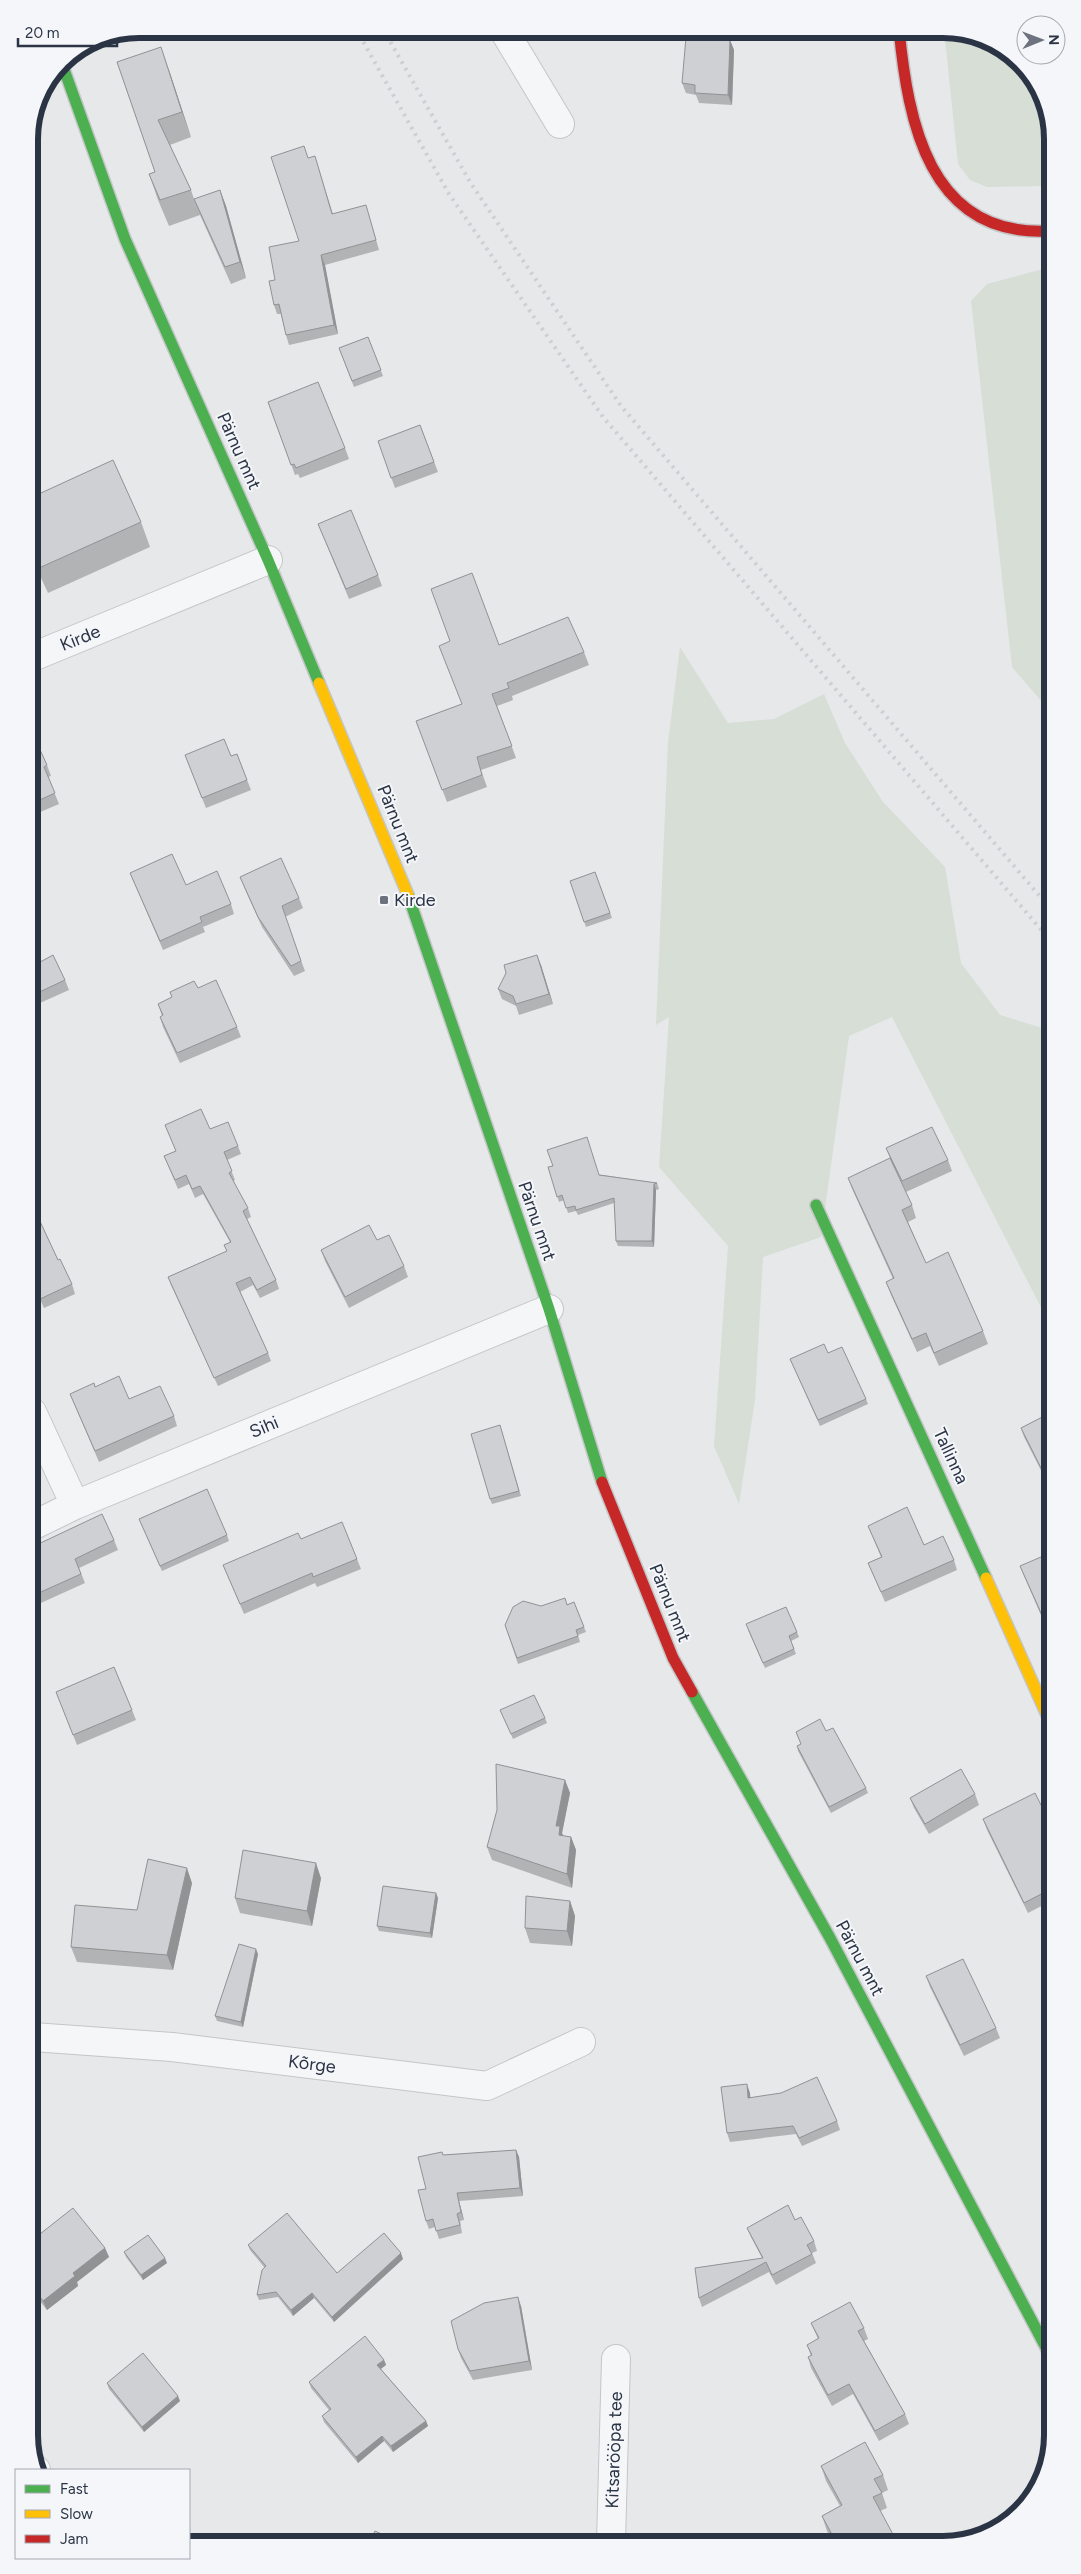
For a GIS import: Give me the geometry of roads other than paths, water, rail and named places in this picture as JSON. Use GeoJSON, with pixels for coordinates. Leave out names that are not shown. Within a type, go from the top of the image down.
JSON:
{"type":"FeatureCollection","features":[{"type":"Feature","properties":{"kind":"main road"},"geometry":{"type":"LineString","coordinates":[[900,38],[904,82],[922,149],[942,181],[971,214],[1024,232],[1044,231]]}},
{"type":"Feature","properties":{"kind":"main road","name":"Pärnu mnt"},"geometry":{"type":"LineString","coordinates":[[64,70],[125,239],[268,560],[410,901],[549,1309],[600,1477],[673,1658],[830,1938],[1044,2344]]}},
{"type":"Feature","properties":{"kind":"main road","name":"Tallinna"},"geometry":{"type":"LineString","coordinates":[[816,1205],[948,1492],[1044,1710]]}},
{"type":"Feature","properties":{"kind":"street"},"geometry":{"type":"LineString","coordinates":[[508,38],[560,124]]}},
{"type":"Feature","properties":{"kind":"street","name":"Kirde"},"geometry":{"type":"LineString","coordinates":[[38,655],[268,560]]}},
{"type":"Feature","properties":{"kind":"street","name":"Sihi"},"geometry":{"type":"LineString","coordinates":[[38,1523],[75,1505],[549,1309]]}},
{"type":"Feature","properties":{"kind":"street"},"geometry":{"type":"LineString","coordinates":[[38,1425],[75,1505]]}},
{"type":"Feature","properties":{"kind":"street","name":"Kõrge"},"geometry":{"type":"LineString","coordinates":[[38,2037],[172,2047],[487,2086],[581,2042]]}},
{"type":"Feature","properties":{"kind":"street","name":"Kitsarööpa tee"},"geometry":{"type":"LineString","coordinates":[[610,2536],[616,2359]]}},
{"type":"Feature","properties":{"kind":"railway"},"geometry":{"type":"LineString","coordinates":[[361,38],[449,194],[603,417],[1044,933]]}},
{"type":"Feature","properties":{"kind":"railway"},"geometry":{"type":"LineString","coordinates":[[388,38],[470,182],[621,406],[1044,901]]}},
{"type":"Feature","properties":{"kind":"place","name":"Kirde"},"geometry":{"type":"Point","coordinates":[384,900]}}]}
